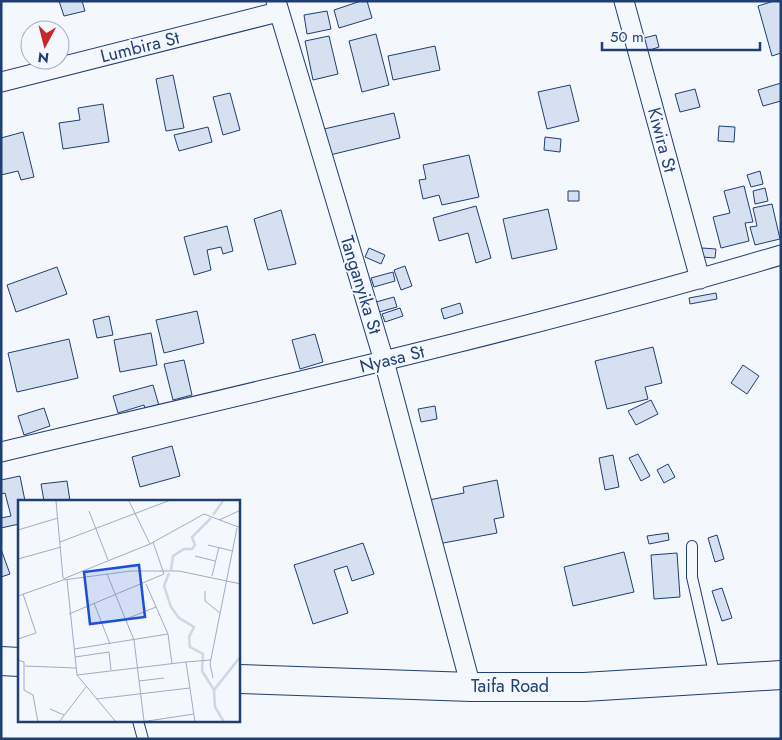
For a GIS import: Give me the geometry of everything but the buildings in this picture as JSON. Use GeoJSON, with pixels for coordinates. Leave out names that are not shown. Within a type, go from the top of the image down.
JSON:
{"type":"FeatureCollection","features":[{"type":"Feature","properties":{"kind":"highway"},"geometry":{"type":"LineString","coordinates":[[1,661],[18,662]]}},
{"type":"Feature","properties":{"kind":"highway","name":"Taifa Road"},"geometry":{"type":"LineString","coordinates":[[240,679],[471,686],[584,687],[781,675]]}},
{"type":"Feature","properties":{"kind":"street","name":"Kiwira St"},"geometry":{"type":"LineString","coordinates":[[624,1],[700,279]]}},
{"type":"Feature","properties":{"kind":"street","name":"Lumbira St"},"geometry":{"type":"LineString","coordinates":[[1,82],[277,6]]}},
{"type":"Feature","properties":{"kind":"street","name":"Tanganyika St"},"geometry":{"type":"LineString","coordinates":[[277,6],[384,361],[471,686]]}},
{"type":"Feature","properties":{"kind":"street","name":"Nyasa St"},"geometry":{"type":"LineString","coordinates":[[1,452],[384,361],[700,279],[781,255]]}},
{"type":"Feature","properties":{"kind":"lane"},"geometry":{"type":"LineString","coordinates":[[692,546],[692,577],[715,678]]}},
{"type":"Feature","properties":{"kind":"lane"},"geometry":{"type":"LineString","coordinates":[[138,722],[143,739]]}}]}
